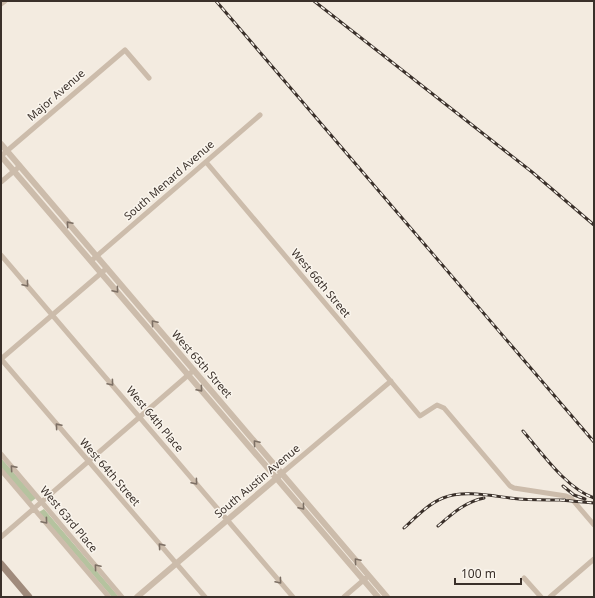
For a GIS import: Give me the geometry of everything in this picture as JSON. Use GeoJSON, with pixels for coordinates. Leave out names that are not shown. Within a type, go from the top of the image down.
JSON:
{"type":"FeatureCollection","features":[{"type":"Feature","properties":{"kind":"main road"},"geometry":{"type":"LineString","coordinates":[[1,564],[29,597]]}},
{"type":"Feature","properties":{"kind":"street"},"geometry":{"type":"LineString","coordinates":[[1,4],[5,1]]}},
{"type":"Feature","properties":{"kind":"street","name":"Major Avenue"},"geometry":{"type":"LineString","coordinates":[[1,156],[124,50],[149,78]]}},
{"type":"Feature","properties":{"kind":"street","name":"South Menard Avenue"},"geometry":{"type":"LineString","coordinates":[[91,260],[260,115]]}},
{"type":"Feature","properties":{"kind":"street","name":"West 65th Street"},"geometry":{"type":"LineString","coordinates":[[1,144],[387,597]]}},
{"type":"Feature","properties":{"kind":"street","name":"West 65th Street"},"geometry":{"type":"LineString","coordinates":[[1,156],[378,597]]}},
{"type":"Feature","properties":{"kind":"street","name":"West 66th Street"},"geometry":{"type":"LineString","coordinates":[[206,162],[420,416],[437,405],[444,408],[510,486],[571,498],[594,524]]}},
{"type":"Feature","properties":{"kind":"street"},"geometry":{"type":"LineString","coordinates":[[1,182],[20,166]]}},
{"type":"Feature","properties":{"kind":"street","name":"West 64th Place"},"geometry":{"type":"LineString","coordinates":[[1,255],[293,597]]}},
{"type":"Feature","properties":{"kind":"street"},"geometry":{"type":"LineString","coordinates":[[1,359],[107,268]]}},
{"type":"Feature","properties":{"kind":"street","name":"West 64th Street"},"geometry":{"type":"LineString","coordinates":[[1,359],[205,597]]}},
{"type":"Feature","properties":{"kind":"street"},"geometry":{"type":"LineString","coordinates":[[1,537],[194,370]]}},
{"type":"Feature","properties":{"kind":"street","name":"South Austin Avenue"},"geometry":{"type":"LineString","coordinates":[[137,597],[391,381]]}},
{"type":"Feature","properties":{"kind":"street","name":"West 63rd Place"},"geometry":{"type":"LineString","coordinates":[[1,454],[122,597]]}},
{"type":"Feature","properties":{"kind":"street","name":"West 63rd Place"},"geometry":{"type":"LineString","coordinates":[[1,470],[109,597]]}},
{"type":"Feature","properties":{"kind":"street"},"geometry":{"type":"LineString","coordinates":[[339,552],[345,547]]}},
{"type":"Feature","properties":{"kind":"street"},"geometry":{"type":"LineString","coordinates":[[550,597],[594,559]]}},
{"type":"Feature","properties":{"kind":"street"},"geometry":{"type":"LineString","coordinates":[[344,597],[369,576]]}},
{"type":"Feature","properties":{"kind":"street"},"geometry":{"type":"LineString","coordinates":[[524,578],[541,597]]}},
{"type":"Feature","properties":{"kind":"green space"},"geometry":{"type":"Polygon","coordinates":[[[1,458],[36,498],[31,502],[1,468],[1,458]]]}},
{"type":"Feature","properties":{"kind":"green space"},"geometry":{"type":"Polygon","coordinates":[[[44,509],[119,597],[112,597],[39,512],[44,509]]]}},
{"type":"Feature","properties":{"kind":"railway"},"geometry":{"type":"LineString","coordinates":[[216,1],[594,442]]}},
{"type":"Feature","properties":{"kind":"railway"},"geometry":{"type":"LineString","coordinates":[[314,1],[532,172],[594,225]]}},
{"type":"Feature","properties":{"kind":"railway"},"geometry":{"type":"LineString","coordinates":[[523,431],[564,478],[584,493],[594,498]]}},
{"type":"Feature","properties":{"kind":"railway"},"geometry":{"type":"LineString","coordinates":[[563,486],[574,495],[585,499]]}},
{"type":"Feature","properties":{"kind":"railway"},"geometry":{"type":"LineString","coordinates":[[404,528],[432,504],[452,495],[471,494],[519,499],[565,500]]}},
{"type":"Feature","properties":{"kind":"railway"},"geometry":{"type":"LineString","coordinates":[[438,526],[454,512],[465,505],[484,498]]}},
{"type":"Feature","properties":{"kind":"railway"},"geometry":{"type":"LineString","coordinates":[[560,500],[594,503]]}}]}
